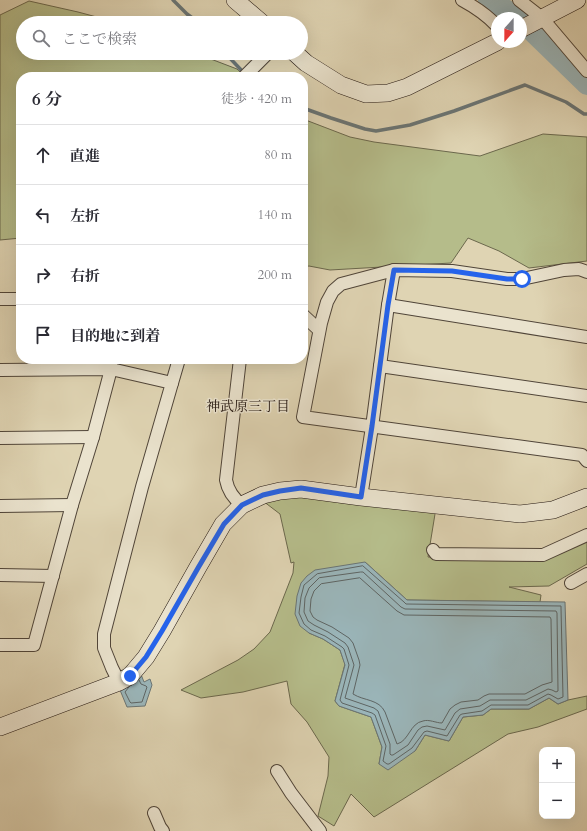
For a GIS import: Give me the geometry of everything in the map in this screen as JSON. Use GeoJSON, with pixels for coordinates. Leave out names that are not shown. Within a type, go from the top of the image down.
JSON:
{"type":"FeatureCollection","features":[{"type":"Feature","properties":{"kind":"street"},"geometry":{"type":"LineString","coordinates":[[236,0],[254,16]]}},
{"type":"Feature","properties":{"kind":"street"},"geometry":{"type":"LineString","coordinates":[[462,0],[491,20]]}},
{"type":"Feature","properties":{"kind":"street"},"geometry":{"type":"LineString","coordinates":[[519,0],[587,71]]}},
{"type":"Feature","properties":{"kind":"street"},"geometry":{"type":"LineString","coordinates":[[527,26],[577,0]]}},
{"type":"Feature","properties":{"kind":"street"},"geometry":{"type":"LineString","coordinates":[[303,60],[341,85],[366,94],[388,93],[407,88],[491,45]]}},
{"type":"Feature","properties":{"kind":"street"},"geometry":{"type":"LineString","coordinates":[[249,72],[261,60]]}},
{"type":"Feature","properties":{"kind":"street"},"geometry":{"type":"LineString","coordinates":[[585,456],[298,416],[327,302],[333,291],[341,284],[394,270],[452,271],[507,279],[522,279],[564,270],[579,269],[587,272]]}},
{"type":"Feature","properties":{"kind":"street"},"geometry":{"type":"LineString","coordinates":[[361,497],[394,270]]}},
{"type":"Feature","properties":{"kind":"street"},"geometry":{"type":"LineString","coordinates":[[0,299],[16,299]]}},
{"type":"Feature","properties":{"kind":"street"},"geometry":{"type":"LineString","coordinates":[[388,305],[587,338]]}},
{"type":"Feature","properties":{"kind":"street"},"geometry":{"type":"LineString","coordinates":[[308,319],[320,330]]}},
{"type":"Feature","properties":{"kind":"street"},"geometry":{"type":"LineString","coordinates":[[0,370],[111,364],[172,383]]}},
{"type":"Feature","properties":{"kind":"street"},"geometry":{"type":"LineString","coordinates":[[0,645],[34,645],[72,505],[93,438],[111,364]]}},
{"type":"Feature","properties":{"kind":"street"},"geometry":{"type":"LineString","coordinates":[[119,682],[104,648],[104,634],[142,487],[178,364]]}},
{"type":"Feature","properties":{"kind":"street"},"geometry":{"type":"LineString","coordinates":[[239,364],[226,480],[228,490],[235,500],[242,505]]}},
{"type":"Feature","properties":{"kind":"street"},"geometry":{"type":"LineString","coordinates":[[380,366],[587,396]]}},
{"type":"Feature","properties":{"kind":"street"},"geometry":{"type":"LineString","coordinates":[[0,438],[93,438]]}},
{"type":"Feature","properties":{"kind":"street"},"geometry":{"type":"LineString","coordinates":[[0,727],[119,682],[130,676],[146,657],[224,524],[242,505],[263,495],[301,488],[361,497],[520,514],[553,510],[587,497]]}},
{"type":"Feature","properties":{"kind":"street"},"geometry":{"type":"LineString","coordinates":[[0,506],[72,505]]}},
{"type":"Feature","properties":{"kind":"street"},"geometry":{"type":"LineString","coordinates":[[433,550],[436,554],[543,555],[587,535]]}},
{"type":"Feature","properties":{"kind":"street"},"geometry":{"type":"LineString","coordinates":[[571,583],[587,574]]}},
{"type":"Feature","properties":{"kind":"street"},"geometry":{"type":"LineString","coordinates":[[0,576],[53,576]]}},
{"type":"Feature","properties":{"kind":"street"},"geometry":{"type":"LineString","coordinates":[[277,771],[291,793],[320,831]]}},
{"type":"Feature","properties":{"kind":"street"},"geometry":{"type":"LineString","coordinates":[[154,813],[163,831]]}},
{"type":"Feature","properties":{"kind":"green space"},"geometry":{"type":"Polygon","coordinates":[[[29,1],[93,16],[16,16],[16,60],[213,60],[237,69],[240,72],[16,72],[16,238],[0,240],[0,15],[29,1]]]}},
{"type":"Feature","properties":{"kind":"green space"},"geometry":{"type":"Polygon","coordinates":[[[308,121],[350,137],[374,142],[480,156],[543,134],[587,137],[587,261],[529,268],[499,251],[468,238],[451,263],[330,270],[309,266],[308,121]]]}},
{"type":"Feature","properties":{"kind":"green space"},"geometry":{"type":"Polygon","coordinates":[[[289,496],[434,511],[435,514],[428,557],[466,559],[542,559],[587,539],[587,564],[549,586],[509,587],[541,595],[540,602],[407,600],[365,562],[309,633],[323,639],[340,650],[345,664],[335,701],[339,706],[371,717],[382,747],[379,764],[415,751],[425,735],[449,741],[463,717],[483,715],[491,709],[529,709],[549,698],[558,704],[587,696],[587,709],[538,727],[508,734],[374,817],[351,794],[334,826],[318,816],[328,776],[329,757],[307,722],[291,704],[287,681],[243,692],[201,698],[181,690],[238,660],[254,649],[270,632],[293,573],[294,562],[291,563],[280,514],[263,501],[289,496]]]}},
{"type":"Feature","properties":{"kind":"water"},"geometry":{"type":"Polygon","coordinates":[[[365,562],[407,600],[565,602],[568,700],[558,704],[549,698],[529,709],[491,709],[483,715],[463,717],[449,741],[425,735],[415,751],[388,770],[379,764],[382,747],[371,717],[339,706],[335,701],[345,665],[340,650],[323,639],[309,633],[300,626],[295,614],[297,596],[301,583],[315,570],[365,562]]]}},
{"type":"Feature","properties":{"kind":"water"},"geometry":{"type":"Polygon","coordinates":[[[140,672],[144,682],[150,679],[152,685],[145,706],[127,707],[120,690],[140,672]]]}},
{"type":"Feature","properties":{"kind":"waterway"},"geometry":{"type":"LineString","coordinates":[[173,0],[190,16]]}},
{"type":"Feature","properties":{"kind":"waterway"},"geometry":{"type":"LineString","coordinates":[[488,0],[511,12]]}},
{"type":"Feature","properties":{"kind":"waterway"},"geometry":{"type":"LineString","coordinates":[[527,27],[587,85]]}},
{"type":"Feature","properties":{"kind":"waterway"},"geometry":{"type":"LineString","coordinates":[[232,60],[243,72]]}},
{"type":"Feature","properties":{"kind":"waterway"},"geometry":{"type":"LineString","coordinates":[[308,110],[365,129],[376,131],[410,125],[454,111],[525,85],[566,102],[584,114],[587,114]]}},
{"type":"Feature","properties":{"kind":"district","name":"神武原三丁目"},"geometry":{"type":"Point","coordinates":[248,406]}},
{"type":"Feature","properties":{"kind":"route"},"geometry":{"type":"LineString","coordinates":[[130,676],[146,657],[224,524],[242,505],[263,495],[301,488],[361,497],[394,270],[452,271],[507,279],[522,279]]}}]}
